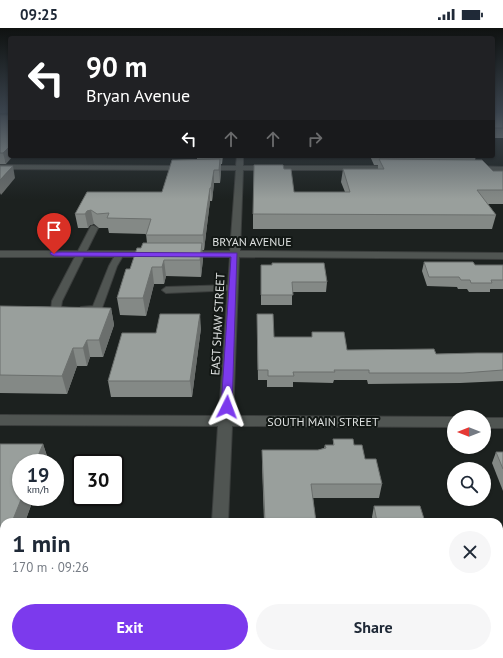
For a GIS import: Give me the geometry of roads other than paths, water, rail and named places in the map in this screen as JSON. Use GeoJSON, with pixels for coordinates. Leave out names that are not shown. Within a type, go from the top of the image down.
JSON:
{"type":"FeatureCollection","features":[{"type":"Feature","properties":{"kind":"street","name":"EAST SHAW STREET"},"geometry":{"type":"LineString","coordinates":[[220,518],[240,158]]}},
{"type":"Feature","properties":{"kind":"street"},"geometry":{"type":"LineString","coordinates":[[0,167],[399,168]]}},
{"type":"Feature","properties":{"kind":"street"},"geometry":{"type":"LineString","coordinates":[[463,168],[503,168]]}},
{"type":"Feature","properties":{"kind":"street"},"geometry":{"type":"LineString","coordinates":[[0,254],[158,254]]}},
{"type":"Feature","properties":{"kind":"street","name":"BRYAN AVENUE"},"geometry":{"type":"LineString","coordinates":[[174,254],[503,256]]}},
{"type":"Feature","properties":{"kind":"street","name":"SOUTH MAIN STREET"},"geometry":{"type":"LineString","coordinates":[[0,420],[447,422]]}},
{"type":"Feature","properties":{"kind":"street"},"geometry":{"type":"LineString","coordinates":[[491,423],[503,423]]}},
{"type":"Feature","properties":{"kind":"lane"},"geometry":{"type":"LineString","coordinates":[[94,228],[57,301],[56,310],[73,311],[97,308],[113,266],[120,254]]}},
{"type":"Feature","properties":{"kind":"lane"},"geometry":{"type":"LineString","coordinates":[[166,290],[233,288]]}}]}
